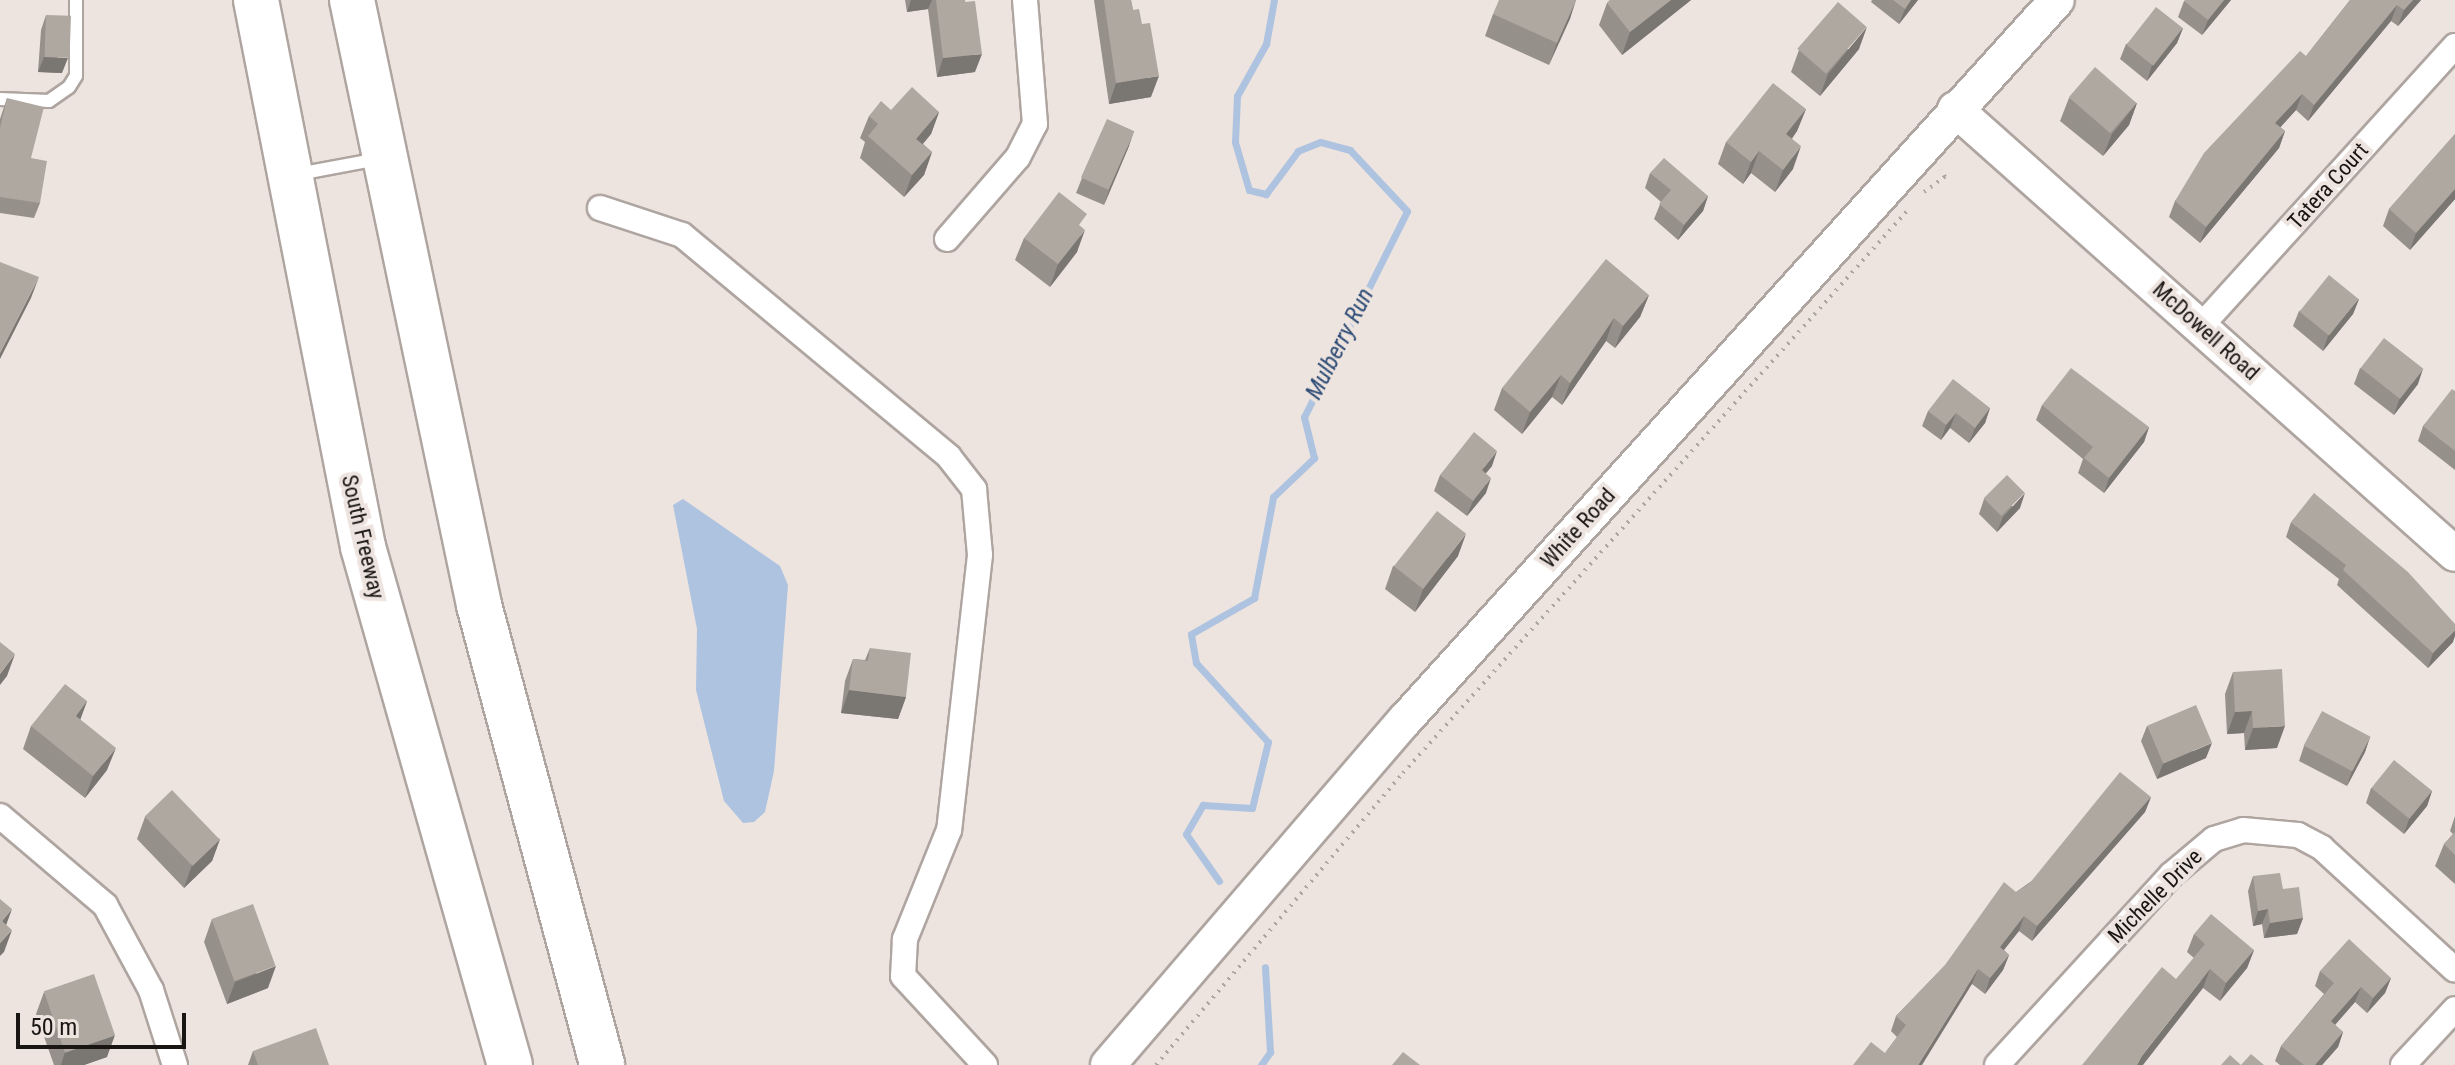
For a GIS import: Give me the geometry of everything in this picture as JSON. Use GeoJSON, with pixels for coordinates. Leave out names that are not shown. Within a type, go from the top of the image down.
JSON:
{"type":"FeatureCollection","features":[{"type":"Feature","properties":{"kind":"highway","name":"South Freeway"},"geometry":{"type":"LineString","coordinates":[[256,0],[286,177],[363,547],[510,1065]]}},
{"type":"Feature","properties":{"kind":"highway"},"geometry":{"type":"LineString","coordinates":[[352,0],[382,158],[479,605],[602,1065]]}},
{"type":"Feature","properties":{"kind":"street"},"geometry":{"type":"LineString","coordinates":[[947,239],[1018,157],[1035,124],[1025,0]]}},
{"type":"Feature","properties":{"kind":"street","name":"White Road"},"geometry":{"type":"LineString","coordinates":[[1108,1065],[1405,720],[1955,109],[2057,0]]}},
{"type":"Feature","properties":{"kind":"street","name":"Tatera Court"},"geometry":{"type":"LineString","coordinates":[[2201,326],[2455,46]]}},
{"type":"Feature","properties":{"kind":"street","name":"McDowell Road"},"geometry":{"type":"LineString","coordinates":[[1955,109],[2455,554]]}},
{"type":"Feature","properties":{"kind":"street"},"geometry":{"type":"LineString","coordinates":[[600,208],[682,235],[949,457],[974,489],[980,555],[949,830],[905,939],[903,976],[985,1065]]}},
{"type":"Feature","properties":{"kind":"street"},"geometry":{"type":"LineString","coordinates":[[0,816],[105,905],[151,990],[175,1065]]}},
{"type":"Feature","properties":{"kind":"street","name":"Michelle Drive"},"geometry":{"type":"LineString","coordinates":[[1997,1065],[2171,875],[2214,839],[2243,830],[2298,835],[2322,848],[2455,970]]}},
{"type":"Feature","properties":{"kind":"street"},"geometry":{"type":"LineString","coordinates":[[2403,1065],[2455,1009]]}},
{"type":"Feature","properties":{"kind":"lane"},"geometry":{"type":"LineString","coordinates":[[0,99],[49,101],[69,87],[76,76],[76,0]]}},
{"type":"Feature","properties":{"kind":"lane"},"geometry":{"type":"LineString","coordinates":[[286,177],[382,158]]}},
{"type":"Feature","properties":{"kind":"path"},"geometry":{"type":"LineString","coordinates":[[1156,1065],[1611,538],[1707,442],[1924,192],[1945,177],[1924,144]]}},
{"type":"Feature","properties":{"kind":"water"},"geometry":{"type":"Polygon","coordinates":[[[683,499],[780,566],[788,585],[774,771],[765,812],[754,822],[743,823],[724,801],[696,690],[697,629],[673,505],[683,499]]]}},
{"type":"Feature","properties":{"kind":"building"},"geometry":{"type":"Polygon","coordinates":[[[936,0],[975,1],[982,54],[943,58],[936,0]]]}},
{"type":"Feature","properties":{"kind":"building"},"geometry":{"type":"Polygon","coordinates":[[[1104,0],[1131,0],[1133,10],[1139,9],[1142,24],[1150,23],[1159,76],[1116,83],[1104,0]]]}},
{"type":"Feature","properties":{"kind":"building"},"geometry":{"type":"Polygon","coordinates":[[[1499,0],[1576,0],[1557,43],[1493,14],[1499,0]]]}},
{"type":"Feature","properties":{"kind":"building"},"geometry":{"type":"Polygon","coordinates":[[[1610,0],[1671,0],[1630,32],[1607,3],[1610,0]]]}},
{"type":"Feature","properties":{"kind":"building"},"geometry":{"type":"Polygon","coordinates":[[[1893,0],[1911,0],[1905,9],[1893,0]]]}},
{"type":"Feature","properties":{"kind":"building"},"geometry":{"type":"Polygon","coordinates":[[[2185,0],[2224,0],[2208,20],[2185,0]]]}},
{"type":"Feature","properties":{"kind":"building"},"geometry":{"type":"Polygon","coordinates":[[[2350,0],[2413,0],[2404,10],[2397,5],[2314,105],[2302,94],[2275,123],[2285,131],[2206,227],[2175,201],[2204,153],[2300,51],[2306,56],[2350,0]]]}},
{"type":"Feature","properties":{"kind":"building"},"geometry":{"type":"Polygon","coordinates":[[[1838,2],[1867,27],[1826,74],[1797,49],[1838,2]]]}},
{"type":"Feature","properties":{"kind":"building"},"geometry":{"type":"Polygon","coordinates":[[[2156,7],[2183,28],[2153,66],[2126,45],[2156,7]]]}},
{"type":"Feature","properties":{"kind":"building"},"geometry":{"type":"Polygon","coordinates":[[[46,15],[71,16],[70,58],[45,57],[46,15]]]}},
{"type":"Feature","properties":{"kind":"building"},"geometry":{"type":"Polygon","coordinates":[[[2095,67],[2137,103],[2110,133],[2069,97],[2095,67]]]}},
{"type":"Feature","properties":{"kind":"building"},"geometry":{"type":"Polygon","coordinates":[[[1773,83],[1806,109],[1786,134],[1801,146],[1783,170],[1759,151],[1751,162],[1726,142],[1773,83]]]}},
{"type":"Feature","properties":{"kind":"building"},"geometry":{"type":"Polygon","coordinates":[[[912,87],[939,112],[916,139],[932,152],[912,175],[868,136],[878,124],[869,116],[881,101],[891,110],[912,87]]]}},
{"type":"Feature","properties":{"kind":"building"},"geometry":{"type":"Polygon","coordinates":[[[7,98],[44,107],[31,158],[47,161],[40,203],[0,197],[0,128],[7,98]]]}},
{"type":"Feature","properties":{"kind":"building"},"geometry":{"type":"Polygon","coordinates":[[[1107,119],[1134,131],[1108,190],[1081,177],[1107,119]]]}},
{"type":"Feature","properties":{"kind":"building"},"geometry":{"type":"Polygon","coordinates":[[[2455,134],[2455,189],[2416,233],[2389,209],[2455,134]]]}},
{"type":"Feature","properties":{"kind":"building"},"geometry":{"type":"Polygon","coordinates":[[[1664,158],[1708,196],[1684,225],[1659,204],[1671,190],[1650,173],[1664,158]]]}},
{"type":"Feature","properties":{"kind":"building"},"geometry":{"type":"Polygon","coordinates":[[[1059,192],[1087,214],[1079,225],[1085,230],[1058,264],[1024,238],[1059,192]]]}},
{"type":"Feature","properties":{"kind":"building"},"geometry":{"type":"Polygon","coordinates":[[[1606,259],[1649,295],[1623,326],[1614,318],[1570,383],[1561,375],[1530,412],[1502,388],[1606,259]]]}},
{"type":"Feature","properties":{"kind":"building"},"geometry":{"type":"Polygon","coordinates":[[[0,262],[39,277],[0,353],[0,262]]]}},
{"type":"Feature","properties":{"kind":"building"},"geometry":{"type":"Polygon","coordinates":[[[2329,275],[2359,299],[2329,335],[2299,312],[2329,275]]]}},
{"type":"Feature","properties":{"kind":"building"},"geometry":{"type":"Polygon","coordinates":[[[2384,338],[2423,369],[2400,399],[2361,368],[2384,338]]]}},
{"type":"Feature","properties":{"kind":"building"},"geometry":{"type":"Polygon","coordinates":[[[2071,368],[2149,427],[2109,478],[2084,458],[2093,447],[2042,405],[2071,368]]]}},
{"type":"Feature","properties":{"kind":"building"},"geometry":{"type":"Polygon","coordinates":[[[1953,379],[1990,408],[1975,428],[1956,413],[1946,425],[1928,411],[1953,379]]]}},
{"type":"Feature","properties":{"kind":"building"},"geometry":{"type":"Polygon","coordinates":[[[2452,389],[2455,391],[2455,451],[2423,426],[2452,389]]]}},
{"type":"Feature","properties":{"kind":"building"},"geometry":{"type":"Polygon","coordinates":[[[1474,432],[1497,451],[1482,470],[1491,478],[1473,501],[1440,475],[1474,432]]]}},
{"type":"Feature","properties":{"kind":"building"},"geometry":{"type":"Polygon","coordinates":[[[2007,475],[2025,493],[2001,516],[1984,498],[2007,475]]]}},
{"type":"Feature","properties":{"kind":"building"},"geometry":{"type":"Polygon","coordinates":[[[2314,493],[2408,572],[2455,624],[2455,630],[2433,653],[2343,570],[2346,565],[2291,522],[2314,493]]]}},
{"type":"Feature","properties":{"kind":"building"},"geometry":{"type":"Polygon","coordinates":[[[1437,511],[1466,534],[1423,589],[1394,566],[1437,511]]]}},
{"type":"Feature","properties":{"kind":"building"},"geometry":{"type":"Polygon","coordinates":[[[0,642],[15,654],[0,674],[0,642]]]}},
{"type":"Feature","properties":{"kind":"building"},"geometry":{"type":"Polygon","coordinates":[[[870,648],[911,653],[906,697],[849,690],[853,659],[868,661],[870,648]]]}},
{"type":"Feature","properties":{"kind":"building"},"geometry":{"type":"Polygon","coordinates":[[[2282,669],[2285,726],[2253,728],[2252,711],[2235,712],[2233,672],[2282,669]]]}},
{"type":"Feature","properties":{"kind":"building"},"geometry":{"type":"Polygon","coordinates":[[[65,684],[87,701],[76,716],[116,748],[93,776],[31,726],[65,684]]]}},
{"type":"Feature","properties":{"kind":"building"},"geometry":{"type":"Polygon","coordinates":[[[2196,705],[2212,743],[2163,763],[2147,726],[2196,705]]]}},
{"type":"Feature","properties":{"kind":"building"},"geometry":{"type":"Polygon","coordinates":[[[2322,711],[2371,737],[2352,771],[2304,745],[2322,711]]]}},
{"type":"Feature","properties":{"kind":"building"},"geometry":{"type":"Polygon","coordinates":[[[2394,760],[2432,791],[2409,819],[2371,788],[2394,760]]]}},
{"type":"Feature","properties":{"kind":"building"},"geometry":{"type":"Polygon","coordinates":[[[2120,772],[2151,797],[2037,926],[2024,916],[2000,947],[2009,955],[1990,978],[1978,969],[1918,1065],[1853,1065],[1871,1042],[1885,1053],[1906,1025],[1896,1016],[1945,965],[2004,882],[2016,892],[2029,884],[2120,772]]]}},
{"type":"Feature","properties":{"kind":"building"},"geometry":{"type":"Polygon","coordinates":[[[172,790],[220,840],[193,866],[145,816],[172,790]]]}},
{"type":"Feature","properties":{"kind":"building"},"geometry":{"type":"Polygon","coordinates":[[[2455,832],[2455,855],[2444,844],[2455,832]]]}},
{"type":"Feature","properties":{"kind":"building"},"geometry":{"type":"Polygon","coordinates":[[[2280,873],[2283,889],[2299,887],[2303,918],[2270,923],[2268,909],[2258,911],[2253,876],[2280,873]]]}},
{"type":"Feature","properties":{"kind":"building"},"geometry":{"type":"Polygon","coordinates":[[[0,899],[12,909],[2,921],[12,930],[0,943],[0,899]]]}},
{"type":"Feature","properties":{"kind":"building"},"geometry":{"type":"Polygon","coordinates":[[[253,904],[276,966],[234,981],[212,919],[253,904]]]}},
{"type":"Feature","properties":{"kind":"building"},"geometry":{"type":"Polygon","coordinates":[[[2211,914],[2254,950],[2226,983],[2210,969],[2137,1065],[2082,1065],[2162,967],[2176,979],[2205,944],[2194,934],[2211,914]]]}},
{"type":"Feature","properties":{"kind":"building"},"geometry":{"type":"Polygon","coordinates":[[[2349,939],[2391,978],[2373,998],[2361,987],[2331,1021],[2343,1032],[2315,1065],[2304,1065],[2281,1046],[2334,983],[2320,971],[2349,939]]]}},
{"type":"Feature","properties":{"kind":"building"},"geometry":{"type":"Polygon","coordinates":[[[94,974],[115,1035],[65,1053],[44,991],[94,974]]]}},
{"type":"Feature","properties":{"kind":"building"},"geometry":{"type":"Polygon","coordinates":[[[316,1028],[329,1065],[258,1065],[253,1051],[316,1028]]]}},
{"type":"Feature","properties":{"kind":"building"},"geometry":{"type":"Polygon","coordinates":[[[1403,1052],[1420,1065],[1392,1065],[1403,1052]]]}},
{"type":"Feature","properties":{"kind":"building"},"geometry":{"type":"Polygon","coordinates":[[[2251,1054],[2264,1065],[2241,1065],[2251,1054]]]}},
{"type":"Feature","properties":{"kind":"building"},"geometry":{"type":"Polygon","coordinates":[[[2230,1055],[2241,1065],[2221,1065],[2230,1055]]]}},
{"type":"Feature","properties":{"kind":"waterway","name":"Mulberry Run"},"geometry":{"type":"LineString","coordinates":[[1219,881],[1186,834],[1203,805],[1252,808],[1268,742],[1196,663],[1191,634],[1254,598],[1273,497],[1314,458],[1304,417],[1407,211],[1350,150],[1320,142],[1298,151],[1266,194],[1249,190],[1235,142],[1237,96],[1266,44],[1274,0]]}},
{"type":"Feature","properties":{"kind":"waterway","name":"Mulberry Run"},"geometry":{"type":"LineString","coordinates":[[1261,1065],[1270,1052],[1265,967]]}}]}
